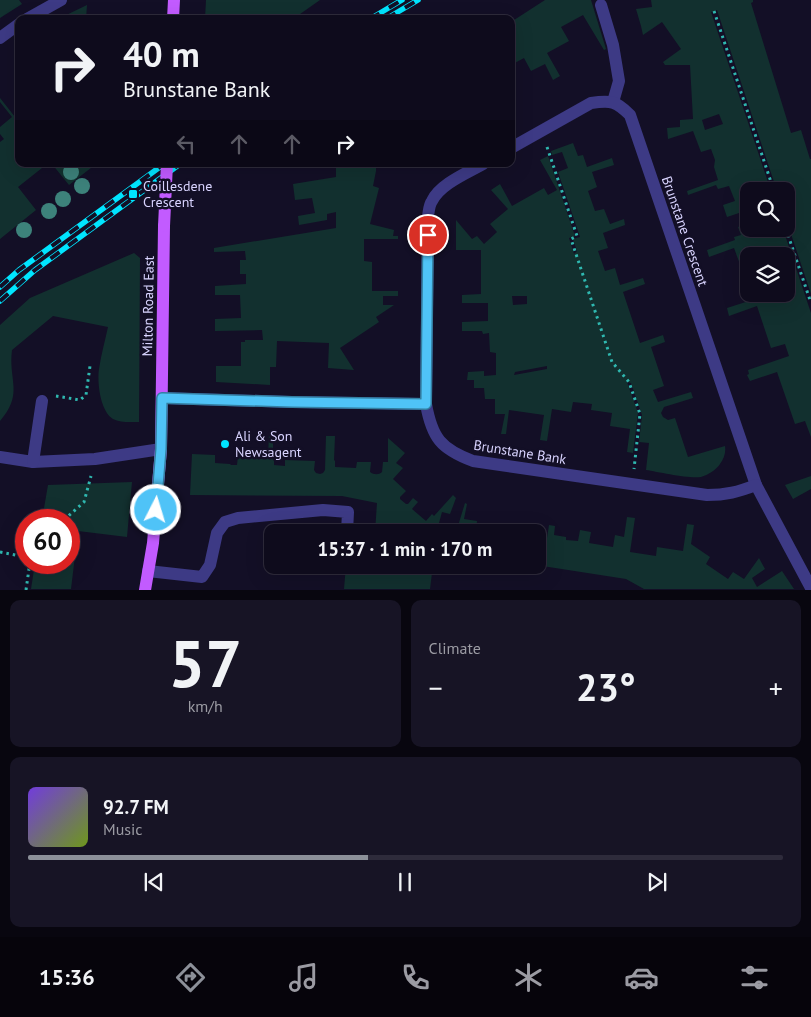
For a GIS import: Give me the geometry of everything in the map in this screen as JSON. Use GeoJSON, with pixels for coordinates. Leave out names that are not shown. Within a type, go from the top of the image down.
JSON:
{"type":"FeatureCollection","features":[{"type":"Feature","properties":{"kind":"main road"},"geometry":{"type":"LineString","coordinates":[[173,15],[174,0]]}},
{"type":"Feature","properties":{"kind":"main road","name":"Milton Road East"},"geometry":{"type":"LineString","coordinates":[[145,590],[153,543],[161,449],[164,226],[167,167]]}},
{"type":"Feature","properties":{"kind":"street"},"geometry":{"type":"LineString","coordinates":[[35,15],[60,0]]}},
{"type":"Feature","properties":{"kind":"street"},"geometry":{"type":"LineString","coordinates":[[515,146],[591,103],[613,102],[619,81],[613,45],[601,5]]}},
{"type":"Feature","properties":{"kind":"street"},"geometry":{"type":"LineString","coordinates":[[0,38],[15,27]]}},
{"type":"Feature","properties":{"kind":"street","name":"Brunstane Crescent"},"geometry":{"type":"LineString","coordinates":[[613,102],[621,106],[630,115],[756,485]]}},
{"type":"Feature","properties":{"kind":"street"},"geometry":{"type":"LineString","coordinates":[[162,398],[426,404],[429,208],[435,195],[444,186],[479,167]]}},
{"type":"Feature","properties":{"kind":"street"},"geometry":{"type":"LineString","coordinates":[[33,462],[42,400]]}},
{"type":"Feature","properties":{"kind":"street","name":"Brunstane Bank"},"geometry":{"type":"LineString","coordinates":[[426,404],[429,422],[436,438],[455,454],[486,464],[698,494],[718,495],[738,492],[756,485]]}},
{"type":"Feature","properties":{"kind":"street"},"geometry":{"type":"LineString","coordinates":[[0,457],[33,462],[95,459],[161,449]]}},
{"type":"Feature","properties":{"kind":"street"},"geometry":{"type":"LineString","coordinates":[[756,485],[811,588]]}},
{"type":"Feature","properties":{"kind":"street"},"geometry":{"type":"LineString","coordinates":[[148,571],[202,578],[210,565],[217,532],[225,522],[238,518],[323,510],[348,512],[347,524]]}},
{"type":"Feature","properties":{"kind":"path"},"geometry":{"type":"LineString","coordinates":[[714,11],[771,182]]}},
{"type":"Feature","properties":{"kind":"path"},"geometry":{"type":"LineString","coordinates":[[541,131],[577,236],[571,239],[612,362],[629,382],[640,414],[632,484]]}},
{"type":"Feature","properties":{"kind":"path"},"geometry":{"type":"LineString","coordinates":[[789,237],[811,303]]}},
{"type":"Feature","properties":{"kind":"path"},"geometry":{"type":"LineString","coordinates":[[42,400],[53,395],[80,400],[84,398],[90,366]]}},
{"type":"Feature","properties":{"kind":"path"},"geometry":{"type":"LineString","coordinates":[[76,509],[84,502],[95,459]]}},
{"type":"Feature","properties":{"kind":"path"},"geometry":{"type":"LineString","coordinates":[[0,552],[15,555]]}},
{"type":"Feature","properties":{"kind":"path"},"geometry":{"type":"LineString","coordinates":[[26,590],[28,574]]}},
{"type":"Feature","properties":{"kind":"green space"},"geometry":{"type":"Polygon","coordinates":[[[0,0],[19,0],[22,4],[0,18],[0,0]]]}},
{"type":"Feature","properties":{"kind":"green space"},"geometry":{"type":"Polygon","coordinates":[[[206,0],[320,0],[299,15],[205,15],[206,0]]]}},
{"type":"Feature","properties":{"kind":"green space"},"geometry":{"type":"Polygon","coordinates":[[[545,0],[591,0],[606,49],[604,50],[583,15],[561,27],[569,41],[547,53],[560,76],[553,80],[545,64],[531,71],[524,58],[515,63],[515,19],[545,0]]]}},
{"type":"Feature","properties":{"kind":"green space"},"geometry":{"type":"Polygon","coordinates":[[[651,0],[753,0],[751,3],[791,133],[801,130],[811,159],[811,294],[792,237],[795,237],[795,182],[774,182],[717,10],[711,12],[768,182],[740,182],[740,216],[739,213],[727,217],[723,205],[735,201],[729,186],[718,189],[716,185],[688,195],[687,191],[718,180],[711,149],[701,152],[693,131],[668,139],[667,128],[680,127],[680,120],[693,119],[690,65],[665,65],[663,62],[681,49],[662,22],[643,35],[636,9],[652,7],[651,0]],[[719,114],[702,120],[705,130],[723,124],[719,114]]]}},
{"type":"Feature","properties":{"kind":"green space"},"geometry":{"type":"Polygon","coordinates":[[[87,5],[86,15],[66,15],[87,5]]]}},
{"type":"Feature","properties":{"kind":"green space"},"geometry":{"type":"Polygon","coordinates":[[[0,98],[15,117],[15,167],[43,167],[18,187],[36,210],[0,239],[0,142],[4,139],[0,134],[0,127],[12,117],[0,102],[0,98]]]}},
{"type":"Feature","properties":{"kind":"green space"},"geometry":{"type":"Polygon","coordinates":[[[573,143],[578,156],[583,155],[587,167],[612,158],[614,165],[592,172],[597,187],[588,191],[595,211],[604,209],[610,224],[624,219],[625,225],[603,233],[608,248],[598,251],[605,271],[615,268],[620,285],[643,278],[645,284],[623,292],[640,343],[663,335],[665,342],[651,347],[664,386],[653,390],[658,402],[691,392],[693,398],[664,407],[661,413],[668,420],[675,418],[688,457],[725,446],[720,464],[706,475],[689,477],[646,470],[649,443],[639,442],[642,415],[631,383],[627,382],[638,413],[633,453],[627,452],[630,429],[610,426],[612,413],[591,410],[592,404],[573,402],[571,412],[552,409],[547,441],[540,440],[544,415],[509,410],[506,434],[501,434],[505,414],[495,414],[495,399],[485,399],[484,388],[474,388],[474,380],[467,380],[468,372],[484,371],[484,376],[496,375],[496,353],[490,352],[489,333],[462,331],[462,322],[488,321],[488,303],[462,303],[462,295],[481,294],[481,250],[456,250],[456,220],[472,239],[477,236],[484,244],[497,232],[490,224],[508,209],[491,190],[500,184],[512,206],[544,188],[548,195],[557,190],[540,160],[548,156],[575,236],[569,238],[574,254],[577,251],[573,239],[580,237],[558,172],[568,168],[562,152],[552,155],[551,151],[573,143]],[[512,296],[513,305],[527,304],[527,296],[512,296]],[[547,366],[515,372],[514,375],[547,369],[547,366]]]}},
{"type":"Feature","properties":{"kind":"green space"},"geometry":{"type":"Polygon","coordinates":[[[54,167],[92,167],[69,185],[54,167]]]}},
{"type":"Feature","properties":{"kind":"green space"},"geometry":{"type":"Polygon","coordinates":[[[336,167],[376,168],[373,186],[379,188],[370,224],[394,230],[393,236],[398,236],[398,239],[364,239],[364,261],[372,262],[372,291],[398,291],[398,296],[383,296],[383,305],[394,305],[376,317],[379,322],[340,348],[354,370],[328,368],[329,343],[277,341],[276,367],[270,367],[270,385],[216,382],[216,366],[241,366],[241,342],[245,342],[245,340],[263,340],[262,330],[215,331],[215,319],[241,318],[240,295],[215,295],[215,286],[246,284],[246,274],[240,274],[240,260],[246,260],[245,251],[214,252],[214,248],[336,228],[336,212],[327,214],[327,220],[299,225],[298,216],[315,213],[312,198],[295,200],[293,184],[336,177],[336,167]]]}},
{"type":"Feature","properties":{"kind":"green space"},"geometry":{"type":"Polygon","coordinates":[[[740,235],[740,237],[786,237],[789,247],[740,247],[740,264],[734,248],[709,257],[707,250],[735,240],[734,237],[740,235]]]}},
{"type":"Feature","properties":{"kind":"green space"},"geometry":{"type":"Polygon","coordinates":[[[134,253],[140,258],[139,422],[122,422],[113,419],[102,403],[98,375],[108,327],[53,316],[12,350],[13,394],[7,411],[0,421],[0,325],[30,298],[134,253]]]}},
{"type":"Feature","properties":{"kind":"green space"},"geometry":{"type":"Polygon","coordinates":[[[795,265],[811,313],[811,437],[805,421],[795,424],[777,372],[750,381],[747,375],[749,374],[748,370],[789,356],[785,344],[771,348],[757,306],[729,316],[727,308],[746,302],[795,302],[795,265]]]}},
{"type":"Feature","properties":{"kind":"green space"},"geometry":{"type":"Polygon","coordinates":[[[269,434],[273,434],[274,465],[285,466],[285,460],[315,461],[314,470],[320,474],[325,470],[326,436],[335,436],[335,467],[356,468],[357,462],[371,462],[370,472],[379,474],[382,472],[383,462],[388,462],[388,438],[405,453],[396,463],[403,468],[393,479],[406,491],[400,499],[406,504],[413,498],[418,502],[412,509],[426,521],[432,514],[434,516],[453,495],[456,498],[450,514],[442,512],[439,523],[443,524],[376,524],[377,503],[342,496],[190,495],[192,454],[215,455],[215,463],[231,465],[237,465],[238,456],[268,458],[269,434]]]}},
{"type":"Feature","properties":{"kind":"green space"},"geometry":{"type":"Polygon","coordinates":[[[811,476],[811,489],[793,499],[785,485],[811,476]]]}},
{"type":"Feature","properties":{"kind":"green space"},"geometry":{"type":"Polygon","coordinates":[[[132,482],[127,537],[80,531],[80,509],[44,509],[48,485],[132,482]]]}},
{"type":"Feature","properties":{"kind":"green space"},"geometry":{"type":"Polygon","coordinates":[[[465,503],[467,504],[464,519],[477,521],[477,524],[459,524],[465,503]]]}},
{"type":"Feature","properties":{"kind":"green space"},"geometry":{"type":"Polygon","coordinates":[[[627,517],[635,518],[630,552],[656,556],[657,547],[683,551],[687,524],[694,525],[691,544],[710,557],[706,564],[728,579],[733,572],[744,579],[759,558],[765,569],[752,578],[757,587],[782,571],[794,589],[644,589],[626,579],[546,567],[546,538],[549,525],[555,526],[554,535],[566,537],[566,540],[578,541],[580,530],[591,532],[589,543],[613,547],[615,535],[624,537],[627,517]]]}},
{"type":"Feature","properties":{"kind":"green space"},"geometry":{"type":"Polygon","coordinates":[[[33,574],[73,574],[71,589],[31,589],[33,574]]]}},
{"type":"Feature","properties":{"kind":"green space"},"geometry":{"type":"Polygon","coordinates":[[[345,574],[432,574],[430,589],[344,589],[345,574]]]}},
{"type":"Feature","properties":{"kind":"railway"},"geometry":{"type":"LineString","coordinates":[[377,15],[402,0]]}},
{"type":"Feature","properties":{"kind":"railway"},"geometry":{"type":"LineString","coordinates":[[393,15],[418,0]]}},
{"type":"Feature","properties":{"kind":"railway"},"geometry":{"type":"LineString","coordinates":[[0,287],[19,270],[160,167]]}},
{"type":"Feature","properties":{"kind":"railway"},"geometry":{"type":"LineString","coordinates":[[0,301],[35,270],[176,167]]}},
{"type":"Feature","properties":{"kind":"place","name":"Coillesdene Crescent"},"geometry":{"type":"Point","coordinates":[133,194]}},
{"type":"Feature","properties":{"kind":"place","name":"Ali & Son Newsagent"},"geometry":{"type":"Point","coordinates":[225,444]}},
{"type":"Feature","properties":{"kind":"route"},"geometry":{"type":"LineString","coordinates":[[156,510],[161,449],[162,398],[426,404],[428,235]]}}]}
